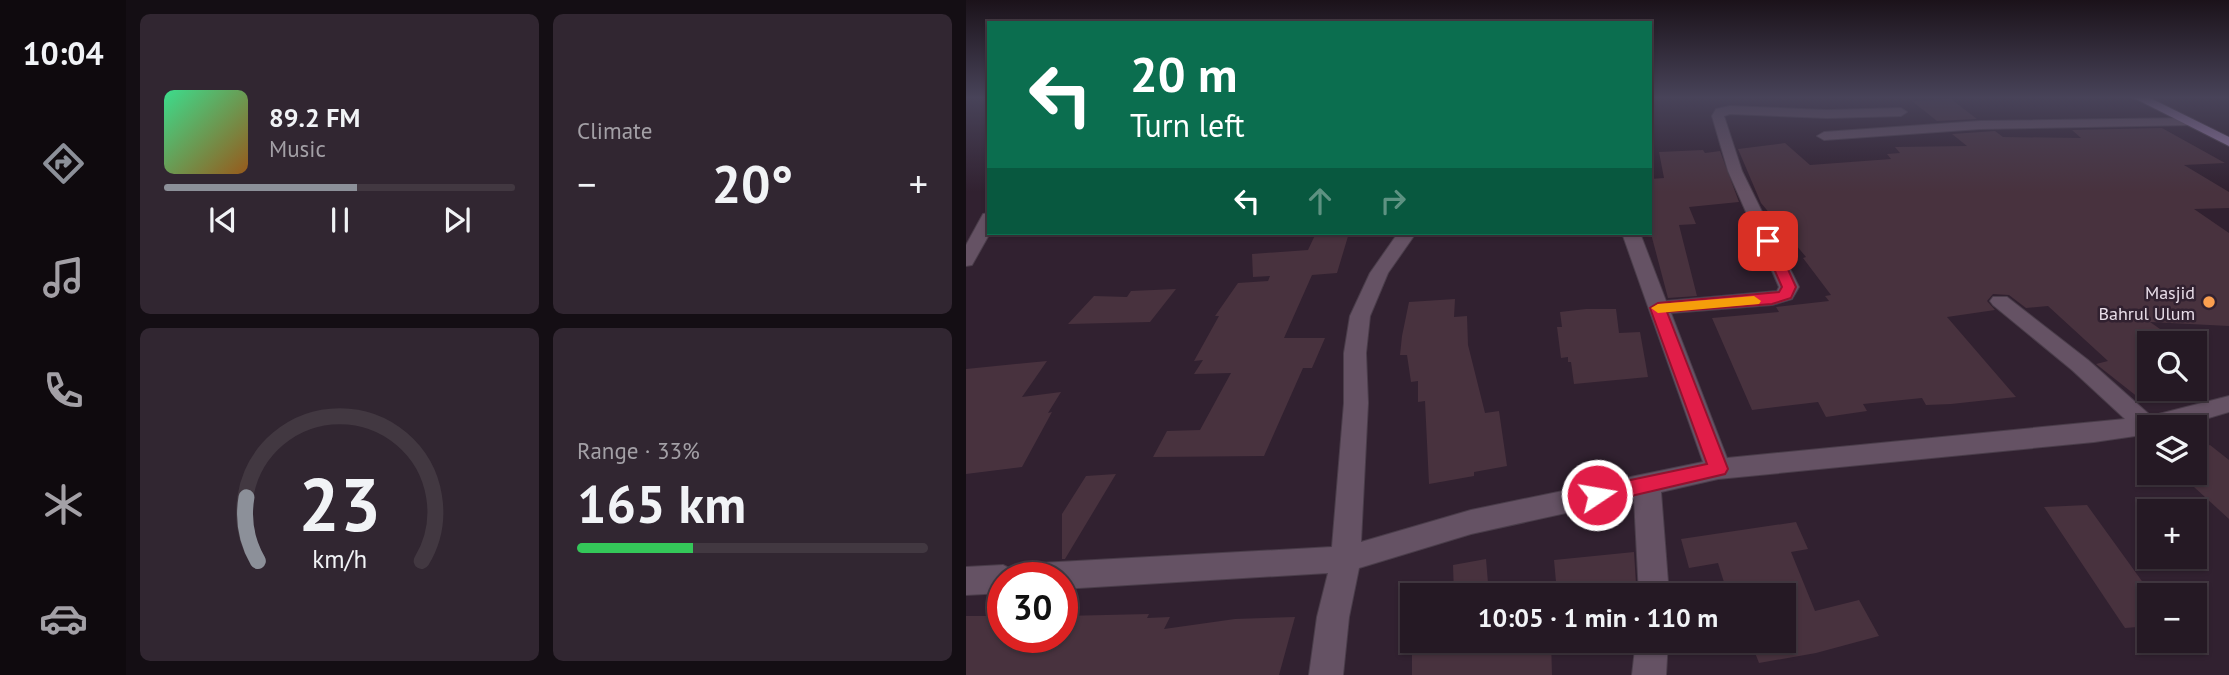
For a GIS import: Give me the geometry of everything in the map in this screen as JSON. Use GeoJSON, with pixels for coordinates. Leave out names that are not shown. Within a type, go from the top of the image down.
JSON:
{"type":"FeatureCollection","features":[{"type":"Feature","properties":{"kind":"main road"},"geometry":{"type":"LineString","coordinates":[[2200,128],[2229,142]]}},
{"type":"Feature","properties":{"kind":"street"},"geometry":{"type":"LineString","coordinates":[[1658,308],[1772,299],[1785,295],[1789,287],[1735,171],[1720,128]]}},
{"type":"Feature","properties":{"kind":"street"},"geometry":{"type":"LineString","coordinates":[[1824,136],[1930,128]]}},
{"type":"Feature","properties":{"kind":"street"},"geometry":{"type":"LineString","coordinates":[[966,261],[987,222]]}},
{"type":"Feature","properties":{"kind":"street"},"geometry":{"type":"LineString","coordinates":[[1326,675],[1346,559],[1356,403],[1355,353],[1360,316],[1379,273],[1406,235]]}},
{"type":"Feature","properties":{"kind":"street"},"geometry":{"type":"LineString","coordinates":[[1632,235],[1718,469]]}},
{"type":"Feature","properties":{"kind":"street"},"geometry":{"type":"LineString","coordinates":[[2000,301],[2080,365],[2137,417]]}},
{"type":"Feature","properties":{"kind":"street"},"geometry":{"type":"LineString","coordinates":[[2186,415],[2229,404]]}},
{"type":"Feature","properties":{"kind":"street"},"geometry":{"type":"LineString","coordinates":[[1078,575],[1346,559],[1471,522],[1718,469],[2094,433],[2137,426]]}},
{"type":"Feature","properties":{"kind":"street"},"geometry":{"type":"LineString","coordinates":[[1647,485],[1653,583]]}},
{"type":"Feature","properties":{"kind":"street"},"geometry":{"type":"LineString","coordinates":[[966,581],[987,580]]}},
{"type":"Feature","properties":{"kind":"street"},"geometry":{"type":"LineString","coordinates":[[1649,675],[1651,653]]}},
{"type":"Feature","properties":{"kind":"building"},"geometry":{"type":"Polygon","coordinates":[[[2163,128],[2225,163],[2184,165],[2229,192],[2229,208],[2194,209],[2229,233],[2229,326],[2150,322],[2163,331],[2137,331],[2137,396],[2096,364],[2108,361],[2048,306],[2026,308],[2009,295],[1993,294],[1987,301],[1995,310],[1947,317],[2016,397],[1951,404],[1926,405],[1922,398],[1863,404],[1867,411],[1826,417],[1818,402],[1752,410],[1712,318],[1779,312],[1776,307],[1829,301],[1825,296],[1831,295],[1803,258],[1806,257],[1761,203],[1738,149],[1785,143],[1810,165],[1891,159],[1887,154],[1900,153],[1895,147],[1967,146],[1952,134],[1995,131],[2003,137],[2081,138],[2072,130],[2163,128]]]}},
{"type":"Feature","properties":{"kind":"building"},"geometry":{"type":"Polygon","coordinates":[[[1720,151],[1739,202],[1689,207],[1696,224],[1679,225],[1697,296],[1668,298],[1651,235],[1652,179],[1664,178],[1659,152],[1720,151]]]}},
{"type":"Feature","properties":{"kind":"building"},"geometry":{"type":"Polygon","coordinates":[[[1315,235],[1348,235],[1337,273],[1312,275],[1284,338],[1325,338],[1312,368],[1303,368],[1264,456],[1153,457],[1167,431],[1200,430],[1231,373],[1194,374],[1203,360],[1194,361],[1219,316],[1215,316],[1238,283],[1268,281],[1270,276],[1253,277],[1252,254],[1308,250],[1315,235]]]}},
{"type":"Feature","properties":{"kind":"building"},"geometry":{"type":"Polygon","coordinates":[[[1176,289],[1150,322],[1068,324],[1094,296],[1127,297],[1131,291],[1176,289]]]}},
{"type":"Feature","properties":{"kind":"building"},"geometry":{"type":"Polygon","coordinates":[[[1455,299],[1454,317],[1467,316],[1468,345],[1485,413],[1499,411],[1507,466],[1474,472],[1474,476],[1429,484],[1425,401],[1418,402],[1418,381],[1411,382],[1407,355],[1400,355],[1402,336],[1409,302],[1455,299]]]}},
{"type":"Feature","properties":{"kind":"building"},"geometry":{"type":"Polygon","coordinates":[[[1616,309],[1619,333],[1640,332],[1648,377],[1574,384],[1571,362],[1568,362],[1568,357],[1561,358],[1557,327],[1562,327],[1560,312],[1616,309]]]}},
{"type":"Feature","properties":{"kind":"building"},"geometry":{"type":"Polygon","coordinates":[[[1047,361],[1022,397],[1061,392],[1022,467],[966,474],[966,369],[1047,361]]]}},
{"type":"Feature","properties":{"kind":"building"},"geometry":{"type":"Polygon","coordinates":[[[2210,445],[2229,460],[2229,519],[2194,487],[2207,485],[2207,446],[2210,445]]]}},
{"type":"Feature","properties":{"kind":"building"},"geometry":{"type":"Polygon","coordinates":[[[1116,474],[1065,559],[1062,559],[1062,514],[1086,476],[1116,474]]]}},
{"type":"Feature","properties":{"kind":"building"},"geometry":{"type":"Polygon","coordinates":[[[2087,505],[2143,583],[2137,583],[2137,627],[2125,628],[2044,507],[2087,505]]]}},
{"type":"Feature","properties":{"kind":"building"},"geometry":{"type":"Polygon","coordinates":[[[1796,522],[1808,549],[1791,552],[1815,611],[1859,600],[1879,636],[1816,653],[1759,663],[1755,653],[1796,653],[1796,583],[1724,583],[1718,563],[1689,568],[1681,539],[1796,522]]]}},
{"type":"Feature","properties":{"kind":"building"},"geometry":{"type":"Polygon","coordinates":[[[1634,552],[1636,583],[1556,583],[1554,560],[1634,552]]]}},
{"type":"Feature","properties":{"kind":"building"},"geometry":{"type":"Polygon","coordinates":[[[1486,559],[1488,583],[1454,583],[1453,565],[1486,559]]]}},
{"type":"Feature","properties":{"kind":"building"},"geometry":{"type":"Polygon","coordinates":[[[1149,614],[1147,618],[1170,617],[1164,629],[1235,619],[1295,617],[1279,675],[966,675],[966,616],[987,616],[987,653],[1078,653],[1078,616],[1149,614]]]}},
{"type":"Feature","properties":{"kind":"building"},"geometry":{"type":"Polygon","coordinates":[[[1412,653],[1551,653],[1552,675],[1412,675],[1412,653]]]}},
{"type":"Feature","properties":{"kind":"slow traffic"},"geometry":{"type":"LineString","coordinates":[[1658,308],[1754,301]]}},
{"type":"Feature","properties":{"kind":"place","name":"Masjid Bahrul Ulum"},"geometry":{"type":"Point","coordinates":[2209,302]}},
{"type":"Feature","properties":{"kind":"route"},"geometry":{"type":"LineString","coordinates":[[1597,495],[1718,469],[1658,308],[1772,299],[1785,295],[1789,287],[1768,241]]}}]}
